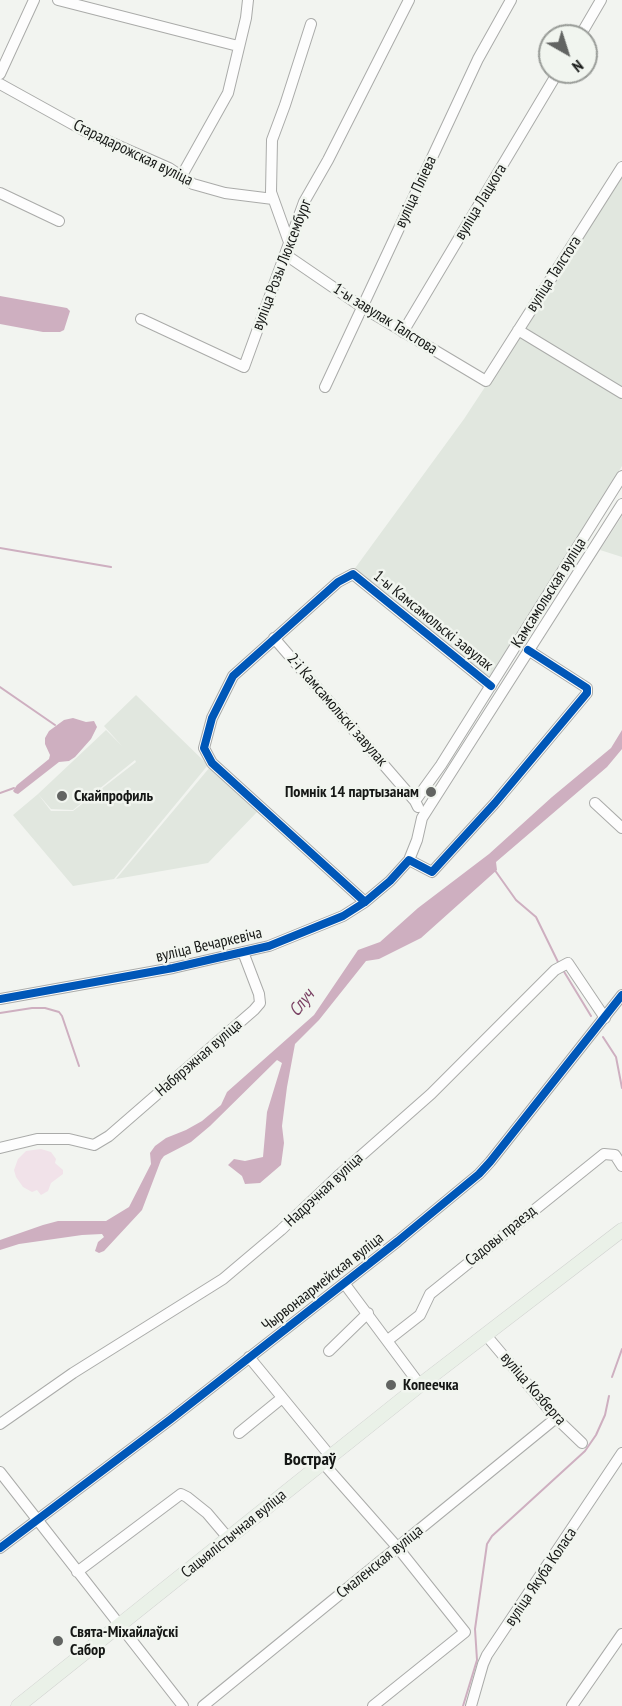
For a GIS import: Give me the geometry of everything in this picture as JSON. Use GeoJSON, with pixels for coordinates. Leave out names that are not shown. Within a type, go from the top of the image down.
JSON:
{"type":"FeatureCollection","features":[{"type":"Feature","properties":{"kind":"main road","name":"Сацыялістычная вуліца"},"geometry":{"type":"LineString","coordinates":[[18,1706],[230,1539],[420,1384],[622,1230]]}},
{"type":"Feature","properties":{"kind":"street"},"geometry":{"type":"LineString","coordinates":[[0,74],[34,0]]}},
{"type":"Feature","properties":{"kind":"street"},"geometry":{"type":"LineString","coordinates":[[58,0],[238,46]]}},
{"type":"Feature","properties":{"kind":"street"},"geometry":{"type":"LineString","coordinates":[[181,177],[228,93],[246,18],[248,0]]}},
{"type":"Feature","properties":{"kind":"street","name":"вуліца Розы Люксембург"},"geometry":{"type":"LineString","coordinates":[[141,319],[244,367],[304,202],[328,160],[409,0]]}},
{"type":"Feature","properties":{"kind":"street","name":"вуліца Пліева"},"geometry":{"type":"LineString","coordinates":[[325,387],[478,59],[511,0]]}},
{"type":"Feature","properties":{"kind":"street"},"geometry":{"type":"LineString","coordinates":[[587,24],[601,0]]}},
{"type":"Feature","properties":{"kind":"street"},"geometry":{"type":"LineString","coordinates":[[288,250],[271,192],[272,140],[311,24]]}},
{"type":"Feature","properties":{"kind":"street","name":"Старадарожская вуліца"},"geometry":{"type":"LineString","coordinates":[[0,84],[85,131],[169,168],[193,184],[225,193],[273,199]]}},
{"type":"Feature","properties":{"kind":"street","name":"вуліца Лацкога"},"geometry":{"type":"LineString","coordinates":[[403,332],[551,84]]}},
{"type":"Feature","properties":{"kind":"street","name":"вуліца Талстога"},"geometry":{"type":"LineString","coordinates":[[486,381],[622,167]]}},
{"type":"Feature","properties":{"kind":"street"},"geometry":{"type":"LineString","coordinates":[[0,192],[59,221]]}},
{"type":"Feature","properties":{"kind":"street","name":"1-ы завулак Талстова"},"geometry":{"type":"LineString","coordinates":[[288,250],[362,307],[486,381]]}},
{"type":"Feature","properties":{"kind":"street"},"geometry":{"type":"LineString","coordinates":[[518,330],[622,393]]}},
{"type":"Feature","properties":{"kind":"street","name":"Камсамольская вуліца"},"geometry":{"type":"LineString","coordinates":[[415,801],[441,765],[622,476]]}},
{"type":"Feature","properties":{"kind":"street","name":"Камсамольская вуліца"},"geometry":{"type":"LineString","coordinates":[[410,860],[422,818],[622,504]]}},
{"type":"Feature","properties":{"kind":"street","name":"1-ы Камсамольскі завулак"},"geometry":{"type":"LineString","coordinates":[[274,638],[338,582],[353,574],[491,686]]}},
{"type":"Feature","properties":{"kind":"street","name":"2-і Камсамольскі завулак"},"geometry":{"type":"LineString","coordinates":[[365,902],[212,763],[204,748],[212,718],[233,676],[274,638],[415,801],[422,818]]}},
{"type":"Feature","properties":{"kind":"street"},"geometry":{"type":"LineString","coordinates":[[410,860],[432,872],[495,803],[587,693],[587,688],[528,650]]}},
{"type":"Feature","properties":{"kind":"street"},"geometry":{"type":"LineString","coordinates":[[595,803],[622,828]]}},
{"type":"Feature","properties":{"kind":"street","name":"вуліца Вечаркевіча"},"geometry":{"type":"LineString","coordinates":[[0,999],[173,968],[243,952],[298,935],[343,916],[365,902],[410,860]]}},
{"type":"Feature","properties":{"kind":"street","name":"Набярэжная вуліца"},"geometry":{"type":"LineString","coordinates":[[0,1148],[37,1138],[69,1139],[94,1145],[110,1136],[260,1003],[259,994],[243,952]]}},
{"type":"Feature","properties":{"kind":"street","name":"Надрэчная вуліца"},"geometry":{"type":"LineString","coordinates":[[0,1424],[73,1372],[223,1279],[281,1230],[431,1094],[555,970],[568,963],[604,1018]]}},
{"type":"Feature","properties":{"kind":"street","name":"Чырвонаармейская вуліца"},"geometry":{"type":"LineString","coordinates":[[0,1548],[171,1419],[479,1174],[622,996]]}},
{"type":"Feature","properties":{"kind":"street","name":"Садовы праезд"},"geometry":{"type":"LineString","coordinates":[[388,1340],[420,1315],[430,1294],[604,1154],[615,1155],[622,1166]]}},
{"type":"Feature","properties":{"kind":"street"},"geometry":{"type":"LineString","coordinates":[[344,1283],[420,1384]]}},
{"type":"Feature","properties":{"kind":"street"},"geometry":{"type":"LineString","coordinates":[[329,1351],[368,1313]]}},
{"type":"Feature","properties":{"kind":"street","name":"вуліца Козберга"},"geometry":{"type":"LineString","coordinates":[[485,1334],[556,1418],[582,1443]]}},
{"type":"Feature","properties":{"kind":"street"},"geometry":{"type":"LineString","coordinates":[[249,1357],[327,1460],[465,1632],[373,1706]]}},
{"type":"Feature","properties":{"kind":"street"},"geometry":{"type":"LineString","coordinates":[[239,1433],[282,1398]]}},
{"type":"Feature","properties":{"kind":"street","name":"Смаленская вуліца"},"geometry":{"type":"LineString","coordinates":[[203,1706],[556,1418]]}},
{"type":"Feature","properties":{"kind":"street","name":"вуліца Якуба Коласа"},"geometry":{"type":"LineString","coordinates":[[471,1706],[483,1664],[488,1655],[621,1456]]}},
{"type":"Feature","properties":{"kind":"street"},"geometry":{"type":"LineString","coordinates":[[0,1472],[4,1486],[37,1519],[183,1706]]}},
{"type":"Feature","properties":{"kind":"street"},"geometry":{"type":"LineString","coordinates":[[77,1572],[181,1494],[207,1513],[230,1539]]}},
{"type":"Feature","properties":{"kind":"street"},"geometry":{"type":"LineString","coordinates":[[572,1706],[622,1634]]}},
{"type":"Feature","properties":{"kind":"shaded area"},"geometry":{"type":"Polygon","coordinates":[[[622,178],[622,466],[491,678],[353,571],[464,419],[622,178]]]}},
{"type":"Feature","properties":{"kind":"shaded area"},"geometry":{"type":"Polygon","coordinates":[[[0,296],[67,308],[70,311],[64,330],[43,332],[0,324],[0,296]]]}},
{"type":"Feature","properties":{"kind":"shaded area"},"geometry":{"type":"Polygon","coordinates":[[[622,516],[622,557],[600,550],[622,516]]]}},
{"type":"Feature","properties":{"kind":"shaded area"},"geometry":{"type":"Polygon","coordinates":[[[136,695],[208,765],[114,879],[73,886],[13,815],[106,730],[122,746],[104,726],[136,695]],[[135,760],[73,810],[51,809],[38,794],[51,811],[73,811],[136,762],[135,760]]]}},
{"type":"Feature","properties":{"kind":"shaded area"},"geometry":{"type":"Polygon","coordinates":[[[73,718],[86,722],[94,721],[97,727],[91,739],[75,757],[69,761],[59,762],[18,794],[15,793],[13,791],[17,785],[49,759],[45,738],[49,731],[64,720],[73,718]]]}},
{"type":"Feature","properties":{"kind":"shaded area","name":"Случ"},"geometry":{"type":"Polygon","coordinates":[[[622,730],[622,749],[607,767],[496,862],[497,870],[421,938],[379,959],[366,961],[319,1020],[295,1044],[282,1126],[284,1143],[281,1165],[260,1183],[245,1184],[242,1176],[228,1165],[234,1159],[245,1161],[263,1157],[267,1112],[282,1063],[277,1060],[210,1126],[191,1142],[164,1156],[142,1210],[104,1251],[99,1253],[95,1251],[98,1242],[104,1237],[102,1234],[19,1244],[0,1250],[0,1240],[43,1225],[58,1221],[106,1221],[129,1207],[151,1164],[150,1153],[155,1146],[166,1138],[202,1121],[221,1105],[227,1092],[314,1015],[358,950],[380,942],[418,908],[489,854],[611,748],[622,730]]]}},
{"type":"Feature","properties":{"kind":"shaded area"},"geometry":{"type":"Polygon","coordinates":[[[210,767],[257,812],[208,863],[116,879],[210,767]]]}},
{"type":"Feature","properties":{"kind":"shaded area"},"geometry":{"type":"Polygon","coordinates":[[[41,1149],[51,1152],[56,1159],[55,1163],[63,1170],[63,1174],[51,1183],[48,1191],[41,1195],[37,1190],[32,1192],[23,1187],[14,1170],[18,1159],[26,1151],[41,1149]]]}},
{"type":"Feature","properties":{"kind":"waterway"},"geometry":{"type":"LineString","coordinates":[[0,548],[111,567]]}},
{"type":"Feature","properties":{"kind":"waterway"},"geometry":{"type":"LineString","coordinates":[[0,687],[55,725]]}},
{"type":"Feature","properties":{"kind":"waterway"},"geometry":{"type":"LineString","coordinates":[[0,793],[14,788]]}},
{"type":"Feature","properties":{"kind":"waterway"},"geometry":{"type":"LineString","coordinates":[[494,869],[516,900],[536,917],[558,962]]}},
{"type":"Feature","properties":{"kind":"waterway"},"geometry":{"type":"LineString","coordinates":[[563,970],[591,1016]]}},
{"type":"Feature","properties":{"kind":"waterway"},"geometry":{"type":"LineString","coordinates":[[0,1013],[32,1008],[45,1008],[59,1012],[79,1066]]}},
{"type":"Feature","properties":{"kind":"waterway"},"geometry":{"type":"LineString","coordinates":[[603,1037],[616,1057],[622,1088]]}},
{"type":"Feature","properties":{"kind":"waterway"},"geometry":{"type":"LineString","coordinates":[[612,1377],[622,1349]]}},
{"type":"Feature","properties":{"kind":"waterway"},"geometry":{"type":"LineString","coordinates":[[463,1706],[477,1660],[475,1629],[487,1544],[492,1536],[585,1451],[596,1435],[605,1415],[609,1396]]}},
{"type":"Feature","properties":{"kind":"cycle path"},"geometry":{"type":"LineString","coordinates":[[365,902],[212,763],[204,748],[212,718],[233,676],[338,582],[353,574],[491,686]]}},
{"type":"Feature","properties":{"kind":"cycle path"},"geometry":{"type":"LineString","coordinates":[[0,999],[173,968],[269,946],[343,916],[365,902],[390,881],[409,860],[432,872],[495,803],[587,693],[587,688],[528,650]]}},
{"type":"Feature","properties":{"kind":"cycle path"},"geometry":{"type":"LineString","coordinates":[[0,1548],[171,1419],[398,1241],[479,1174],[622,995]]}},
{"type":"Feature","properties":{"kind":"place","name":"Помнік 14 партызанам"},"geometry":{"type":"Point","coordinates":[431,792]}},
{"type":"Feature","properties":{"kind":"place","name":"Скайпрофиль"},"geometry":{"type":"Point","coordinates":[62,796]}},
{"type":"Feature","properties":{"kind":"place","name":"Копеечка"},"geometry":{"type":"Point","coordinates":[391,1385]}},
{"type":"Feature","properties":{"kind":"place","name":"Свята-Міхайлаўскі Сабор"},"geometry":{"type":"Point","coordinates":[58,1641]}},
{"type":"Feature","properties":{"kind":"district","name":"Востраў"},"geometry":{"type":"Point","coordinates":[310,1460]}}]}
